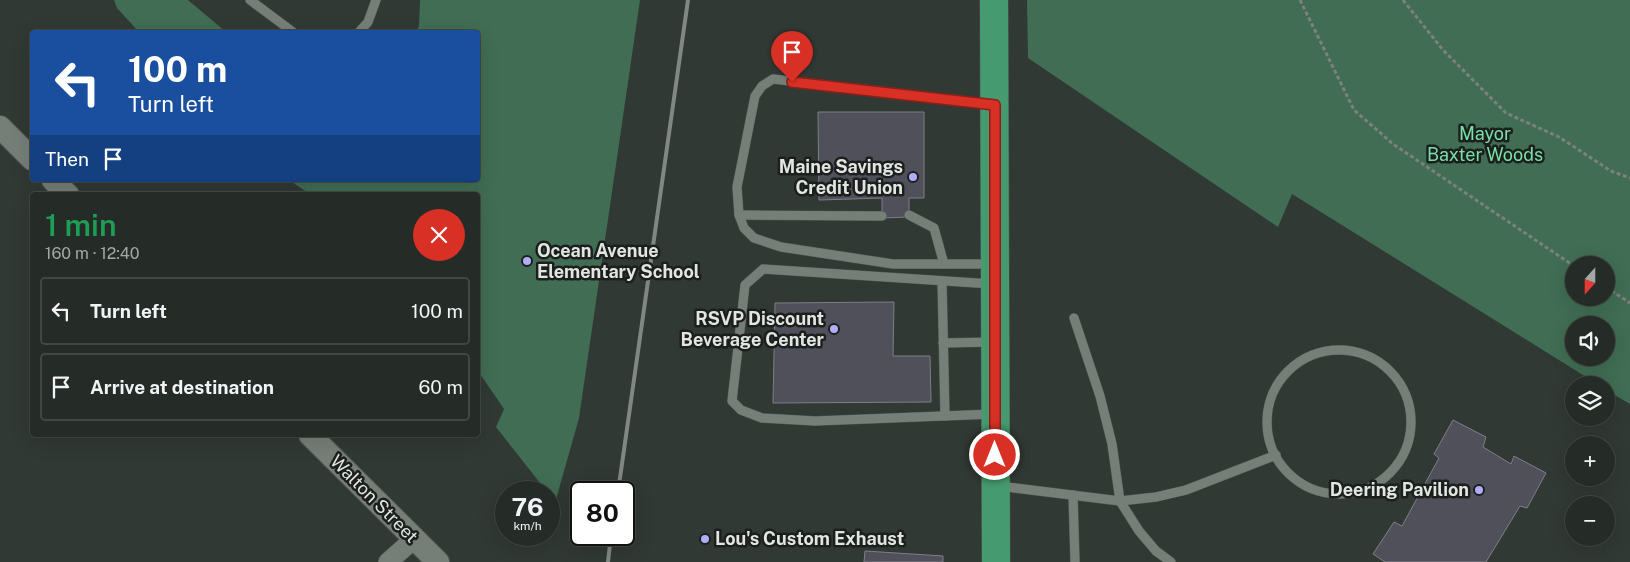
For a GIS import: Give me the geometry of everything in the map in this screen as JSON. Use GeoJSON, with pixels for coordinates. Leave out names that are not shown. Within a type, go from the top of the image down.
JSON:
{"type":"FeatureCollection","features":[{"type":"Feature","properties":{"kind":"highway"},"geometry":{"type":"LineString","coordinates":[[994,0],[996,562]]}},
{"type":"Feature","properties":{"kind":"street"},"geometry":{"type":"LineString","coordinates":[[0,127],[30,157]]}},
{"type":"Feature","properties":{"kind":"street"},"geometry":{"type":"LineString","coordinates":[[55,182],[65,192]]}},
{"type":"Feature","properties":{"kind":"street","name":"Walton Street"},"geometry":{"type":"LineString","coordinates":[[312,437],[438,562]]}},
{"type":"Feature","properties":{"kind":"street"},"geometry":{"type":"LineString","coordinates":[[388,562],[414,539]]}},
{"type":"Feature","properties":{"kind":"lane"},"geometry":{"type":"LineString","coordinates":[[250,0],[289,30]]}},
{"type":"Feature","properties":{"kind":"lane"},"geometry":{"type":"LineString","coordinates":[[362,30],[368,22],[376,0]]}},
{"type":"Feature","properties":{"kind":"lane"},"geometry":{"type":"LineString","coordinates":[[994,274],[944,264],[893,264],[781,247],[754,238],[744,228],[739,215],[737,187],[755,96],[762,86],[773,79],[995,105]]}},
{"type":"Feature","properties":{"kind":"lane"},"geometry":{"type":"LineString","coordinates":[[739,215],[882,216]]}},
{"type":"Feature","properties":{"kind":"lane"},"geometry":{"type":"LineString","coordinates":[[909,215],[934,228],[944,264]]}},
{"type":"Feature","properties":{"kind":"lane"},"geometry":{"type":"LineString","coordinates":[[994,274],[942,281],[763,270],[745,285],[732,401],[741,410],[762,418],[815,421],[995,414]]}},
{"type":"Feature","properties":{"kind":"lane"},"geometry":{"type":"LineString","coordinates":[[942,281],[946,416]]}},
{"type":"Feature","properties":{"kind":"lane"},"geometry":{"type":"LineString","coordinates":[[1074,318],[1100,396],[1112,444],[1120,501],[1139,531],[1156,551],[1171,562]]}},
{"type":"Feature","properties":{"kind":"lane"},"geometry":{"type":"LineString","coordinates":[[943,343],[995,342]]}},
{"type":"Feature","properties":{"kind":"lane"},"geometry":{"type":"LineString","coordinates":[[1340,349],[1364,354],[1386,367],[1402,386],[1410,410],[1410,435],[1401,459],[1385,477],[1362,490],[1338,494],[1315,490],[1295,480],[1280,463],[1276,455],[1269,443],[1266,421],[1270,398],[1280,378],[1297,362],[1317,353],[1340,349]]}},
{"type":"Feature","properties":{"kind":"lane"},"geometry":{"type":"LineString","coordinates":[[995,485],[1120,501],[1186,490],[1276,455]]}},
{"type":"Feature","properties":{"kind":"lane"},"geometry":{"type":"LineString","coordinates":[[1073,495],[1074,562]]}},
{"type":"Feature","properties":{"kind":"path"},"geometry":{"type":"LineString","coordinates":[[1300,0],[1354,110],[1393,144],[1565,260]]}},
{"type":"Feature","properties":{"kind":"path"},"geometry":{"type":"LineString","coordinates":[[1403,0],[1443,50],[1506,113],[1559,137],[1611,171],[1630,178]]}},
{"type":"Feature","properties":{"kind":"path"},"geometry":{"type":"LineString","coordinates":[[1615,293],[1630,303]]}},
{"type":"Feature","properties":{"kind":"green space"},"geometry":{"type":"Polygon","coordinates":[[[114,0],[188,0],[224,30],[137,30],[117,8],[114,0]]]}},
{"type":"Feature","properties":{"kind":"green space","name":"Ocean Avenue Elementary School"},"geometry":{"type":"Polygon","coordinates":[[[420,0],[640,0],[579,418],[560,485],[560,481],[538,481],[496,427],[504,409],[480,374],[480,192],[307,192],[292,182],[480,182],[480,30],[417,30],[419,26],[420,0]]]}},
{"type":"Feature","properties":{"kind":"green space","name":"Mayor Baxter Woods"},"geometry":{"type":"Polygon","coordinates":[[[1027,0],[1630,0],[1630,404],[1615,395],[1615,376],[1585,376],[1568,366],[1615,366],[1615,316],[1565,316],[1565,364],[1292,194],[1278,227],[1028,58],[1027,0]]]}},
{"type":"Feature","properties":{"kind":"building"},"geometry":{"type":"Polygon","coordinates":[[[818,112],[924,112],[924,198],[909,198],[909,217],[882,218],[882,198],[819,200],[818,112]]]}},
{"type":"Feature","properties":{"kind":"building","name":"RSVP Discount Beverage Center"},"geometry":{"type":"Polygon","coordinates":[[[894,302],[893,356],[930,356],[931,402],[773,403],[775,303],[894,302]]]}},
{"type":"Feature","properties":{"kind":"building","name":"Deering Pavilion"},"geometry":{"type":"Polygon","coordinates":[[[1453,420],[1486,437],[1483,447],[1511,464],[1514,456],[1546,473],[1527,508],[1520,506],[1486,562],[1385,562],[1373,554],[1394,522],[1402,526],[1439,458],[1434,454],[1453,420]]]}},
{"type":"Feature","properties":{"kind":"building"},"geometry":{"type":"Polygon","coordinates":[[[865,551],[943,556],[943,562],[864,562],[865,551]]]}},
{"type":"Feature","properties":{"kind":"railway"},"geometry":{"type":"LineString","coordinates":[[620,481],[688,0]]}},
{"type":"Feature","properties":{"kind":"railway"},"geometry":{"type":"LineString","coordinates":[[608,562],[610,546]]}},
{"type":"Feature","properties":{"kind":"place","name":"Maine Savings Credit Union"},"geometry":{"type":"Point","coordinates":[913,177]}},
{"type":"Feature","properties":{"kind":"place","name":"Ocean Avenue Elementary School"},"geometry":{"type":"Point","coordinates":[527,261]}},
{"type":"Feature","properties":{"kind":"place","name":"RSVP Discount Beverage Center"},"geometry":{"type":"Point","coordinates":[834,329]}},
{"type":"Feature","properties":{"kind":"place","name":"Deering Pavilion"},"geometry":{"type":"Point","coordinates":[1479,490]}},
{"type":"Feature","properties":{"kind":"place","name":"Lou's Custom Exhaust"},"geometry":{"type":"Point","coordinates":[705,539]}},
{"type":"Feature","properties":{"kind":"route"},"geometry":{"type":"LineString","coordinates":[[792,82],[995,105],[995,455]]}}]}
